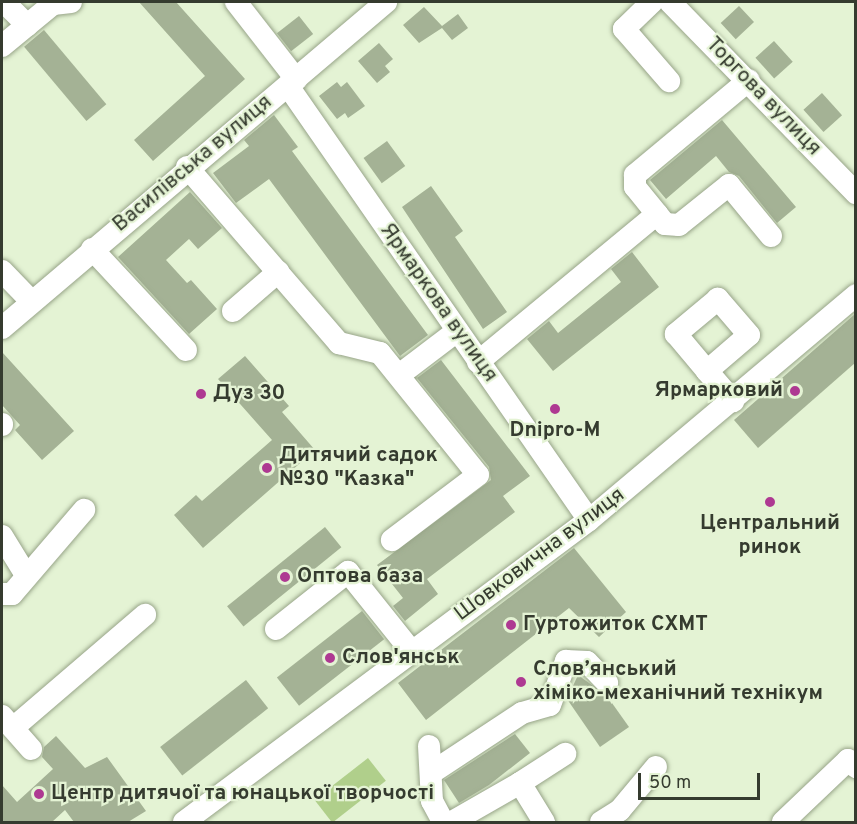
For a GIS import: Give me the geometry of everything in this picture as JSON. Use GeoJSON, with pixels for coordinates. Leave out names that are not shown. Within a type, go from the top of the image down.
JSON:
{"type":"FeatureCollection","features":[{"type":"Feature","properties":{"kind":"street"},"geometry":{"type":"LineString","coordinates":[[4,2],[27,25]]}},
{"type":"Feature","properties":{"kind":"street"},"geometry":{"type":"LineString","coordinates":[[2,46],[54,4],[71,2]]}},
{"type":"Feature","properties":{"kind":"street","name":"Ярмаркова вулиця"},"geometry":{"type":"LineString","coordinates":[[236,2],[292,82],[478,362],[589,520]]}},
{"type":"Feature","properties":{"kind":"street","name":"Василівська вулиця"},"geometry":{"type":"LineString","coordinates":[[2,328],[187,167],[386,2]]}},
{"type":"Feature","properties":{"kind":"street"},"geometry":{"type":"LineString","coordinates":[[652,2],[624,29],[669,81]]}},
{"type":"Feature","properties":{"kind":"street","name":"Торгова вулиця"},"geometry":{"type":"LineString","coordinates":[[670,2],[749,80],[855,193]]}},
{"type":"Feature","properties":{"kind":"street"},"geometry":{"type":"LineString","coordinates":[[749,80],[635,175],[635,187],[665,224],[679,225],[729,185],[771,236]]}},
{"type":"Feature","properties":{"kind":"street"},"geometry":{"type":"LineString","coordinates":[[187,167],[339,343],[380,353],[478,475],[392,540]]}},
{"type":"Feature","properties":{"kind":"street"},"geometry":{"type":"LineString","coordinates":[[478,362],[657,214]]}},
{"type":"Feature","properties":{"kind":"street"},"geometry":{"type":"LineString","coordinates":[[92,249],[186,350]]}},
{"type":"Feature","properties":{"kind":"street"},"geometry":{"type":"LineString","coordinates":[[2,271],[32,302]]}},
{"type":"Feature","properties":{"kind":"street"},"geometry":{"type":"LineString","coordinates":[[233,311],[278,272]]}},
{"type":"Feature","properties":{"kind":"street","name":"Шовковична вулиця"},"geometry":{"type":"LineString","coordinates":[[184,822],[589,520],[734,401],[855,294]]}},
{"type":"Feature","properties":{"kind":"street"},"geometry":{"type":"LineString","coordinates":[[399,375],[457,331]]}},
{"type":"Feature","properties":{"kind":"street"},"geometry":{"type":"LineString","coordinates":[[707,371],[734,401]]}},
{"type":"Feature","properties":{"kind":"street"},"geometry":{"type":"LineString","coordinates":[[2,594],[12,594],[84,510]]}},
{"type":"Feature","properties":{"kind":"street"},"geometry":{"type":"LineString","coordinates":[[2,536],[26,575]]}},
{"type":"Feature","properties":{"kind":"street"},"geometry":{"type":"LineString","coordinates":[[276,629],[348,572],[412,652]]}},
{"type":"Feature","properties":{"kind":"street"},"geometry":{"type":"LineString","coordinates":[[31,749],[7,722],[145,615]]}},
{"type":"Feature","properties":{"kind":"street"},"geometry":{"type":"LineString","coordinates":[[431,773],[522,714],[550,705],[566,661],[587,662],[607,683]]}},
{"type":"Feature","properties":{"kind":"street"},"geometry":{"type":"LineString","coordinates":[[429,746],[432,801],[443,822]]}},
{"type":"Feature","properties":{"kind":"street"},"geometry":{"type":"LineString","coordinates":[[452,822],[566,754]]}},
{"type":"Feature","properties":{"kind":"street"},"geometry":{"type":"LineString","coordinates":[[783,822],[848,760],[855,767]]}},
{"type":"Feature","properties":{"kind":"street"},"geometry":{"type":"LineString","coordinates":[[600,822],[620,810],[656,767]]}},
{"type":"Feature","properties":{"kind":"street"},"geometry":{"type":"LineString","coordinates":[[520,783],[544,822]]}},
{"type":"Feature","properties":{"kind":"green space"},"geometry":{"type":"Polygon","coordinates":[[[368,758],[386,781],[333,822],[314,800],[368,758]]]}},
{"type":"Feature","properties":{"kind":"building"},"geometry":{"type":"Polygon","coordinates":[[[139,2],[176,2],[245,79],[153,161],[134,140],[205,76],[139,2]]]}},
{"type":"Feature","properties":{"kind":"building"},"geometry":{"type":"Polygon","coordinates":[[[739,6],[754,22],[736,39],[721,23],[739,6]]]}},
{"type":"Feature","properties":{"kind":"building"},"geometry":{"type":"Polygon","coordinates":[[[424,7],[442,26],[458,14],[468,28],[452,40],[442,28],[419,43],[403,25],[424,7]]]}},
{"type":"Feature","properties":{"kind":"building"},"geometry":{"type":"Polygon","coordinates":[[[299,16],[313,34],[291,51],[277,33],[299,16]]]}},
{"type":"Feature","properties":{"kind":"building"},"geometry":{"type":"Polygon","coordinates":[[[44,30],[106,104],[86,121],[24,47],[44,30]]]}},
{"type":"Feature","properties":{"kind":"building"},"geometry":{"type":"Polygon","coordinates":[[[774,41],[793,62],[774,79],[755,58],[774,41]]]}},
{"type":"Feature","properties":{"kind":"building"},"geometry":{"type":"Polygon","coordinates":[[[379,43],[393,59],[385,66],[390,72],[377,83],[358,61],[379,43]]]}},
{"type":"Feature","properties":{"kind":"building"},"geometry":{"type":"Polygon","coordinates":[[[337,82],[341,87],[347,82],[365,106],[348,118],[345,113],[337,119],[319,96],[337,82]]]}},
{"type":"Feature","properties":{"kind":"building"},"geometry":{"type":"Polygon","coordinates":[[[822,93],[842,115],[823,132],[803,110],[822,93]]]}},
{"type":"Feature","properties":{"kind":"building"},"geometry":{"type":"Polygon","coordinates":[[[274,115],[298,147],[292,151],[428,335],[400,356],[269,179],[236,203],[213,173],[249,146],[244,140],[274,115]]]}},
{"type":"Feature","properties":{"kind":"building"},"geometry":{"type":"Polygon","coordinates":[[[722,120],[796,207],[777,223],[739,176],[729,172],[716,156],[666,199],[650,180],[722,120]]]}},
{"type":"Feature","properties":{"kind":"building"},"geometry":{"type":"Polygon","coordinates":[[[387,141],[405,166],[382,183],[364,158],[387,141]]]}},
{"type":"Feature","properties":{"kind":"building"},"geometry":{"type":"Polygon","coordinates":[[[431,186],[463,231],[455,237],[507,312],[483,329],[402,207],[431,186]]]}},
{"type":"Feature","properties":{"kind":"building"},"geometry":{"type":"Polygon","coordinates":[[[190,192],[222,228],[198,249],[189,239],[166,260],[187,283],[191,280],[217,309],[189,334],[118,257],[190,192]]]}},
{"type":"Feature","properties":{"kind":"building"},"geometry":{"type":"Polygon","coordinates":[[[632,252],[659,287],[553,371],[527,339],[549,321],[558,333],[621,282],[611,269],[632,252]]]}},
{"type":"Feature","properties":{"kind":"building","name":"Ярмарковий"},"geometry":{"type":"Polygon","coordinates":[[[855,314],[855,363],[758,448],[734,420],[855,314]]]}},
{"type":"Feature","properties":{"kind":"building"},"geometry":{"type":"Polygon","coordinates":[[[2,352],[74,431],[42,460],[15,430],[20,425],[2,405],[2,352]]]}},
{"type":"Feature","properties":{"kind":"building","name":"Дитячий садок №30 \"Казка\""},"geometry":{"type":"Polygon","coordinates":[[[245,356],[289,406],[282,412],[315,450],[203,548],[174,515],[196,495],[202,501],[272,440],[218,379],[245,356]]]}},
{"type":"Feature","properties":{"kind":"building"},"geometry":{"type":"Polygon","coordinates":[[[441,360],[530,476],[503,496],[515,512],[427,579],[438,594],[405,621],[393,606],[403,598],[377,565],[491,480],[489,467],[417,378],[441,360]]]}},
{"type":"Feature","properties":{"kind":"building","name":"Оптова база"},"geometry":{"type":"Polygon","coordinates":[[[325,527],[341,547],[243,627],[227,606],[325,527]]]}},
{"type":"Feature","properties":{"kind":"building","name":"Гуртожиток СХМТ"},"geometry":{"type":"Polygon","coordinates":[[[574,548],[626,612],[599,637],[569,608],[426,720],[398,683],[574,548]]]}},
{"type":"Feature","properties":{"kind":"building"},"geometry":{"type":"Polygon","coordinates":[[[362,611],[384,639],[299,706],[277,677],[362,611]]]}},
{"type":"Feature","properties":{"kind":"building"},"geometry":{"type":"Polygon","coordinates":[[[578,675],[607,696],[629,727],[600,747],[567,699],[578,675]]]}},
{"type":"Feature","properties":{"kind":"building"},"geometry":{"type":"Polygon","coordinates":[[[246,680],[268,708],[182,775],[160,747],[246,680]]]}},
{"type":"Feature","properties":{"kind":"building"},"geometry":{"type":"Polygon","coordinates":[[[515,734],[530,753],[489,785],[459,803],[444,780],[515,734]]]}},
{"type":"Feature","properties":{"kind":"building"},"geometry":{"type":"Polygon","coordinates":[[[56,736],[85,768],[107,757],[146,811],[128,822],[74,822],[65,810],[52,822],[2,822],[2,785],[17,802],[53,769],[42,757],[44,747],[56,736]]]}},
{"type":"Feature","properties":{"kind":"place","name":"Ярмарковий"},"geometry":{"type":"Point","coordinates":[795,391]}},
{"type":"Feature","properties":{"kind":"place","name":"Дуз 30"},"geometry":{"type":"Point","coordinates":[201,394]}},
{"type":"Feature","properties":{"kind":"place","name":"Dnipro-M"},"geometry":{"type":"Point","coordinates":[555,409]}},
{"type":"Feature","properties":{"kind":"place","name":"Дитячий садок №30 \"Казка\""},"geometry":{"type":"Point","coordinates":[267,468]}},
{"type":"Feature","properties":{"kind":"place","name":"Центральний ринок"},"geometry":{"type":"Point","coordinates":[770,502]}},
{"type":"Feature","properties":{"kind":"place","name":"Оптова база"},"geometry":{"type":"Point","coordinates":[285,577]}},
{"type":"Feature","properties":{"kind":"place","name":"Гуртожиток СХМТ"},"geometry":{"type":"Point","coordinates":[511,625]}},
{"type":"Feature","properties":{"kind":"place","name":"Слов'янськ"},"geometry":{"type":"Point","coordinates":[330,658]}},
{"type":"Feature","properties":{"kind":"place","name":"Слов’янський хіміко-механічний технікум"},"geometry":{"type":"Point","coordinates":[521,682]}},
{"type":"Feature","properties":{"kind":"place","name":"Центр дитячої та юнацької творчості"},"geometry":{"type":"Point","coordinates":[39,794]}}]}
